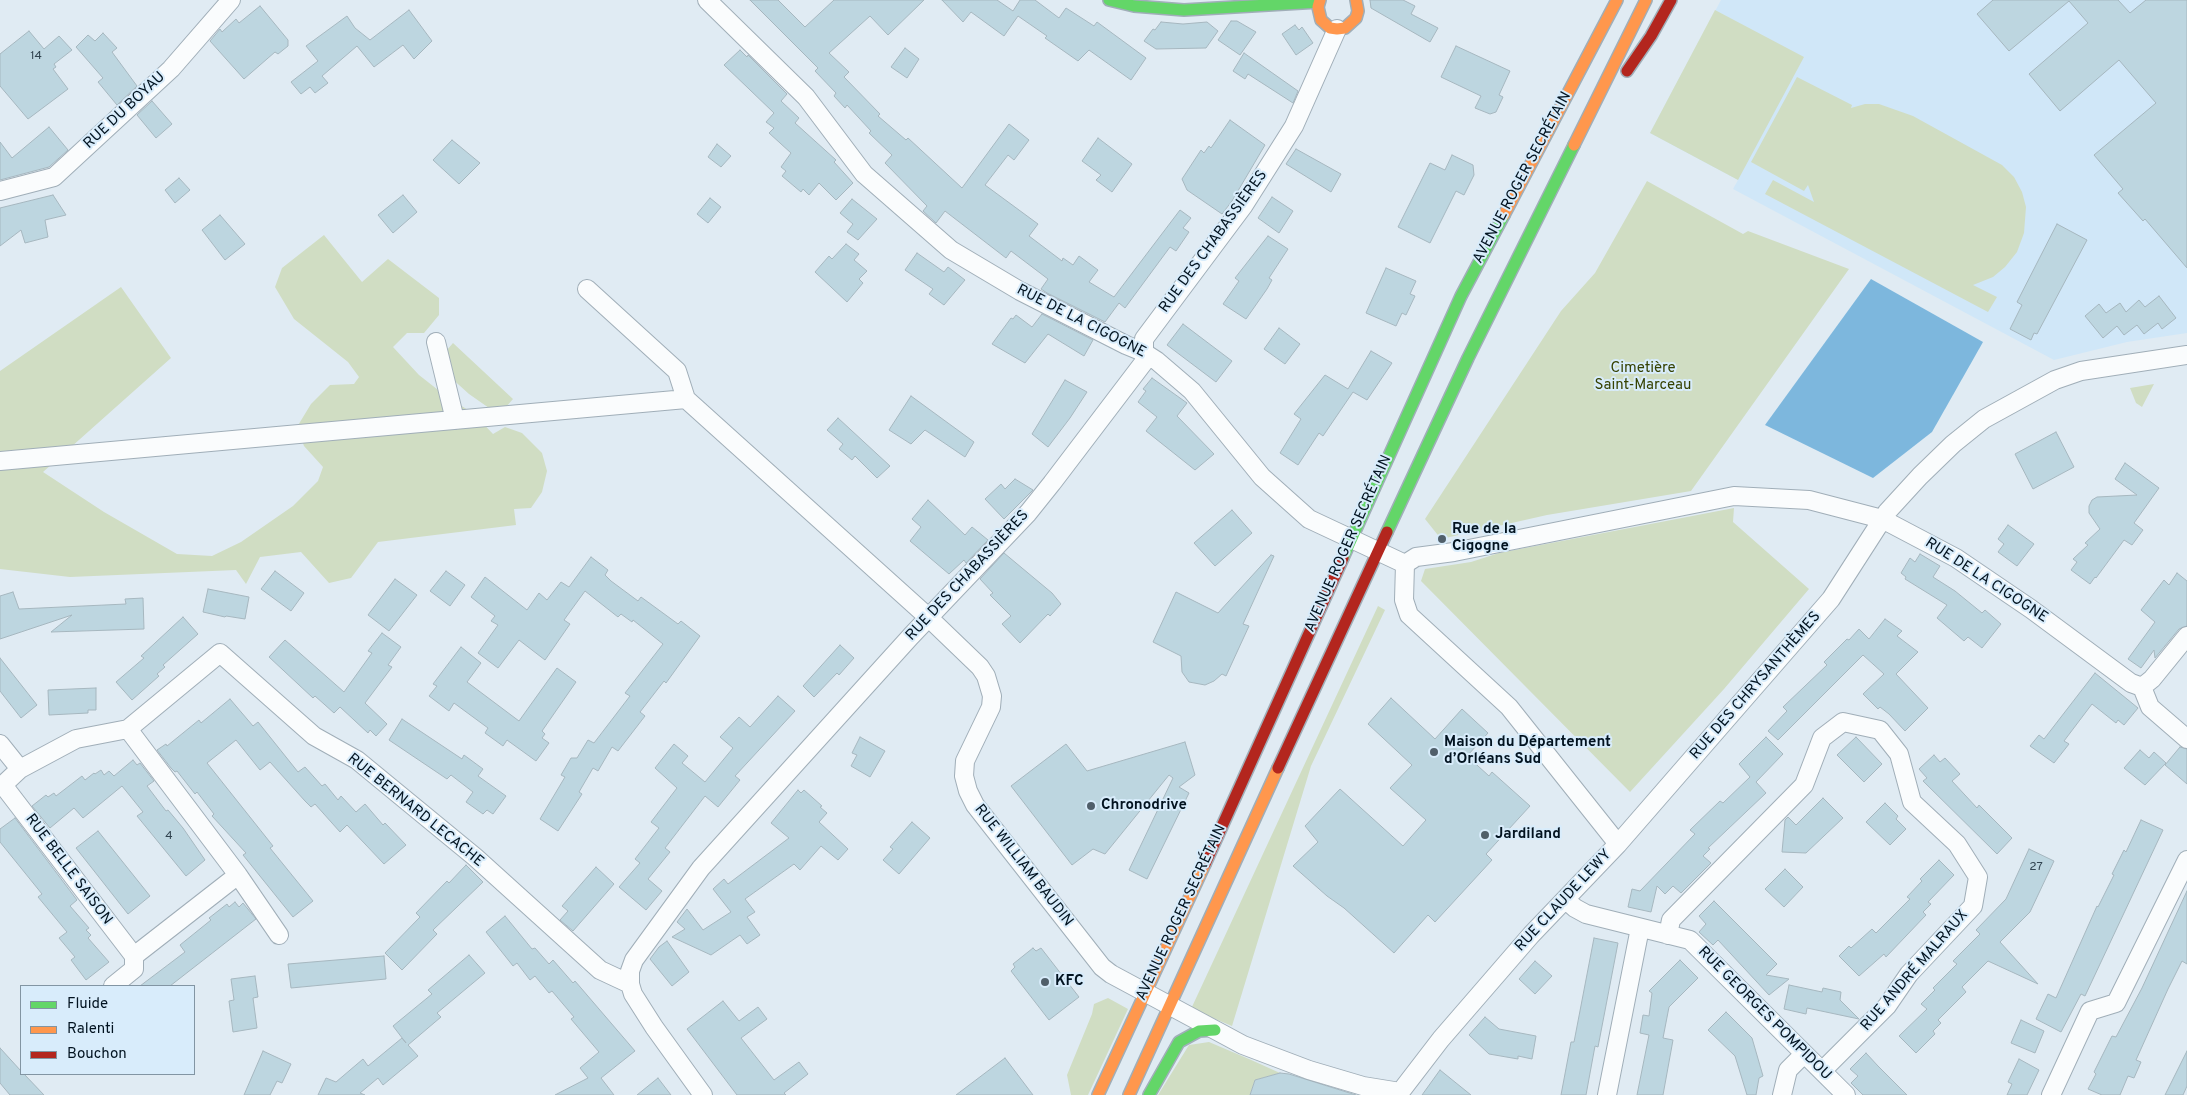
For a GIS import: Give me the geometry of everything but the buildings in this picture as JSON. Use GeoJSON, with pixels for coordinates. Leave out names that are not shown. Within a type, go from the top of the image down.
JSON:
{"type":"FeatureCollection","features":[{"type":"Feature","properties":{"kind":"main road"},"geometry":{"type":"LineString","coordinates":[[1109,0],[1134,6],[1184,10],[1320,1],[1318,7],[1321,20],[1330,28],[1337,29],[1345,28],[1356,18],[1358,11],[1356,0]]}},
{"type":"Feature","properties":{"kind":"main road","name":"AVENUE ROGER SECRÉTAIN"},"geometry":{"type":"LineString","coordinates":[[1098,1095],[1461,296],[1617,0]]}},
{"type":"Feature","properties":{"kind":"main road","name":"AVENUE ROGER SECRÉTAIN"},"geometry":{"type":"LineString","coordinates":[[1129,1095],[1168,1005],[1468,358],[1570,157],[1646,0]]}},
{"type":"Feature","properties":{"kind":"main road"},"geometry":{"type":"LineString","coordinates":[[1570,157],[1651,36],[1671,0]]}},
{"type":"Feature","properties":{"kind":"main road"},"geometry":{"type":"LineString","coordinates":[[1559,108],[1585,36]]}},
{"type":"Feature","properties":{"kind":"main road"},"geometry":{"type":"LineString","coordinates":[[1149,1095],[1179,1042],[1199,1031],[1215,1030]]}},
{"type":"Feature","properties":{"kind":"street","name":"RUE DU BOYAU"},"geometry":{"type":"LineString","coordinates":[[0,191],[54,177],[171,69],[231,0]]}},
{"type":"Feature","properties":{"kind":"street","name":"RUE DE LA CIGOGNE"},"geometry":{"type":"LineString","coordinates":[[707,0],[806,97],[864,174],[951,250],[1020,291],[1143,352],[1192,391],[1262,477],[1309,519],[1405,564],[1416,557],[1454,552],[1734,496],[1809,500],[1882,519],[1956,558],[2031,609],[2131,683],[2142,687]]}},
{"type":"Feature","properties":{"kind":"street","name":"RUE DES CHABASSIÈRES"},"geometry":{"type":"LineString","coordinates":[[630,984],[630,971],[634,960],[701,868],[928,617],[1028,513],[1144,362],[1144,338],[1244,205],[1294,126],[1337,29]]}},
{"type":"Feature","properties":{"kind":"street"},"geometry":{"type":"LineString","coordinates":[[0,461],[686,399],[677,371],[587,289]]}},
{"type":"Feature","properties":{"kind":"street"},"geometry":{"type":"LineString","coordinates":[[436,342],[454,420]]}},
{"type":"Feature","properties":{"kind":"street","name":"RUE DES CHRYSANTHÈMES"},"geometry":{"type":"LineString","coordinates":[[1618,844],[1831,599],[1882,519],[1920,476],[1953,444],[1984,419],[2055,380],[2081,371],[2187,355]]}},
{"type":"Feature","properties":{"kind":"street","name":"RUE WILLIAM BAUDIN"},"geometry":{"type":"LineString","coordinates":[[686,399],[928,617],[980,667],[986,676],[992,696],[991,707],[965,761],[964,776],[971,798],[1102,967],[1243,1045],[1309,1070],[1363,1086],[1399,1093]]}},
{"type":"Feature","properties":{"kind":"street","name":"RUE CLAUDE LEWY"},"geometry":{"type":"LineString","coordinates":[[1399,1093],[1440,1039],[1531,935],[1618,844],[1509,707],[1409,615],[1404,600],[1405,564]]}},
{"type":"Feature","properties":{"kind":"street"},"geometry":{"type":"LineString","coordinates":[[2187,636],[2152,679],[2142,687],[2150,707],[2187,739]]}},
{"type":"Feature","properties":{"kind":"street","name":"RUE BERNARD LECACHE"},"geometry":{"type":"LineString","coordinates":[[3,785],[20,769],[76,739],[128,729],[220,653],[314,736],[357,760],[475,857],[600,970],[630,984]]}},
{"type":"Feature","properties":{"kind":"street","name":"RUE ANDRÉ MALRAUX"},"geometry":{"type":"LineString","coordinates":[[1668,935],[1671,920],[1804,785],[1822,738],[1843,722],[1880,730],[1899,754],[1912,802],[1957,844],[1978,877],[1973,906],[1909,974],[1888,1006],[1822,1071]]}},
{"type":"Feature","properties":{"kind":"street"},"geometry":{"type":"LineString","coordinates":[[128,729],[238,875],[279,935]]}},
{"type":"Feature","properties":{"kind":"street"},"geometry":{"type":"LineString","coordinates":[[0,744],[20,769]]}},
{"type":"Feature","properties":{"kind":"street","name":"RUE BELLE SAISON"},"geometry":{"type":"LineString","coordinates":[[3,785],[134,956]]}},
{"type":"Feature","properties":{"kind":"street"},"geometry":{"type":"LineString","coordinates":[[2050,1095],[2090,1011],[2116,1003],[2187,860]]}},
{"type":"Feature","properties":{"kind":"street"},"geometry":{"type":"LineString","coordinates":[[114,985],[134,969],[134,956],[238,875]]}},
{"type":"Feature","properties":{"kind":"street","name":"RUE GEORGES POMPIDOU"},"geometry":{"type":"LineString","coordinates":[[1566,900],[1574,908],[1586,914],[1690,940],[1846,1095]]}},
{"type":"Feature","properties":{"kind":"street"},"geometry":{"type":"LineString","coordinates":[[1607,1095],[1640,928]]}},
{"type":"Feature","properties":{"kind":"street"},"geometry":{"type":"LineString","coordinates":[[630,984],[637,1002],[703,1095]]}},
{"type":"Feature","properties":{"kind":"street"},"geometry":{"type":"LineString","coordinates":[[1782,1095],[1788,1070],[1804,1054]]}},
{"type":"Feature","properties":{"kind":"shaded area"},"geometry":{"type":"Polygon","coordinates":[[[1721,0],[2187,0],[2187,333],[2127,342],[2054,360],[1733,189],[1738,180],[1650,133],[1721,0]]]}},
{"type":"Feature","properties":{"kind":"green space"},"geometry":{"type":"Polygon","coordinates":[[[1715,10],[1804,57],[1738,180],[1650,133],[1715,10]]]}},
{"type":"Feature","properties":{"kind":"green space"},"geometry":{"type":"Polygon","coordinates":[[[1797,77],[1852,105],[1851,108],[1865,104],[1879,104],[1913,116],[2002,165],[2014,177],[2022,192],[2026,207],[2024,233],[2017,252],[2005,267],[1993,277],[1973,285],[1997,297],[1988,312],[1765,194],[1773,180],[1814,202],[1808,185],[1804,191],[1751,162],[1797,77]]]}},
{"type":"Feature","properties":{"kind":"green space","name":"Cimetière Saint-Marceau"},"geometry":{"type":"Polygon","coordinates":[[[1647,181],[1743,234],[1748,231],[1849,269],[1691,491],[1547,515],[1441,539],[1425,519],[1561,311],[1595,273],[1647,181]]]}},
{"type":"Feature","properties":{"kind":"green space"},"geometry":{"type":"Polygon","coordinates":[[[324,235],[362,282],[388,259],[439,298],[439,315],[424,333],[407,333],[393,347],[419,375],[447,397],[473,413],[493,434],[505,427],[522,433],[542,453],[547,471],[542,492],[531,508],[514,509],[516,525],[378,542],[351,578],[329,583],[301,552],[260,557],[246,584],[236,570],[70,577],[0,569],[0,371],[121,287],[171,358],[43,472],[104,512],[177,554],[212,556],[241,542],[293,506],[318,481],[323,467],[304,446],[297,427],[311,404],[330,385],[354,384],[359,377],[348,362],[294,319],[275,287],[282,268],[324,235]]]}},
{"type":"Feature","properties":{"kind":"green space"},"geometry":{"type":"Polygon","coordinates":[[[453,343],[513,399],[499,415],[469,394],[439,367],[447,350],[453,343]]]}},
{"type":"Feature","properties":{"kind":"green space"},"geometry":{"type":"Polygon","coordinates":[[[2154,384],[2142,407],[2136,403],[2130,388],[2154,384]]]}},
{"type":"Feature","properties":{"kind":"green space"},"geometry":{"type":"Polygon","coordinates":[[[1734,508],[1733,522],[1809,589],[1724,689],[1630,792],[1421,581],[1425,569],[1471,562],[1499,553],[1734,508]]]}},
{"type":"Feature","properties":{"kind":"green space"},"geometry":{"type":"Polygon","coordinates":[[[1378,606],[1385,610],[1311,766],[1232,1026],[1191,1009],[1378,606]]]}},
{"type":"Feature","properties":{"kind":"green space"},"geometry":{"type":"Polygon","coordinates":[[[1108,998],[1128,1009],[1088,1095],[1071,1095],[1067,1075],[1092,1014],[1094,1004],[1108,998]]]}},
{"type":"Feature","properties":{"kind":"green space"},"geometry":{"type":"Polygon","coordinates":[[[1209,1042],[1280,1073],[1255,1080],[1250,1095],[1158,1095],[1189,1045],[1209,1042]]]}},
{"type":"Feature","properties":{"kind":"water"},"geometry":{"type":"Polygon","coordinates":[[[1871,279],[1983,342],[1932,432],[1873,478],[1765,425],[1871,279]]]}},
{"type":"Feature","properties":{"kind":"traffic: fast"},"geometry":{"type":"LineString","coordinates":[[1109,0],[1134,6],[1184,10],[1319,2]]}},
{"type":"Feature","properties":{"kind":"traffic: fast"},"geometry":{"type":"LineString","coordinates":[[1387,532],[1468,358],[1574,145]]}},
{"type":"Feature","properties":{"kind":"traffic: fast"},"geometry":{"type":"LineString","coordinates":[[1343,558],[1461,296],[1504,215]]}},
{"type":"Feature","properties":{"kind":"traffic: fast"},"geometry":{"type":"LineString","coordinates":[[1149,1095],[1179,1042],[1199,1031],[1215,1030]]}},
{"type":"Feature","properties":{"kind":"traffic: slow"},"geometry":{"type":"LineString","coordinates":[[1320,0],[1318,7],[1321,20],[1330,28],[1337,29],[1345,28],[1356,18],[1358,11],[1356,0]]}},
{"type":"Feature","properties":{"kind":"traffic: slow"},"geometry":{"type":"LineString","coordinates":[[1504,215],[1617,0]]}},
{"type":"Feature","properties":{"kind":"traffic: slow"},"geometry":{"type":"LineString","coordinates":[[1574,145],[1646,0]]}},
{"type":"Feature","properties":{"kind":"traffic: slow"},"geometry":{"type":"LineString","coordinates":[[1129,1095],[1278,768]]}},
{"type":"Feature","properties":{"kind":"traffic: slow"},"geometry":{"type":"LineString","coordinates":[[1098,1095],[1205,864]]}},
{"type":"Feature","properties":{"kind":"traffic: jam"},"geometry":{"type":"LineString","coordinates":[[1627,71],[1651,36],[1671,0]]}},
{"type":"Feature","properties":{"kind":"traffic: jam"},"geometry":{"type":"LineString","coordinates":[[1278,768],[1387,532]]}},
{"type":"Feature","properties":{"kind":"traffic: jam"},"geometry":{"type":"LineString","coordinates":[[1205,864],[1343,558]]}},
{"type":"Feature","properties":{"kind":"place","name":"Rue de la Cigogne"},"geometry":{"type":"Point","coordinates":[1442,539]}},
{"type":"Feature","properties":{"kind":"place","name":"Maison du Département d’Orléans Sud"},"geometry":{"type":"Point","coordinates":[1434,752]}},
{"type":"Feature","properties":{"kind":"place","name":"Chronodrive"},"geometry":{"type":"Point","coordinates":[1091,806]}},
{"type":"Feature","properties":{"kind":"place","name":"Jardiland"},"geometry":{"type":"Point","coordinates":[1485,835]}},
{"type":"Feature","properties":{"kind":"place","name":"KFC"},"geometry":{"type":"Point","coordinates":[1045,982]}}]}
